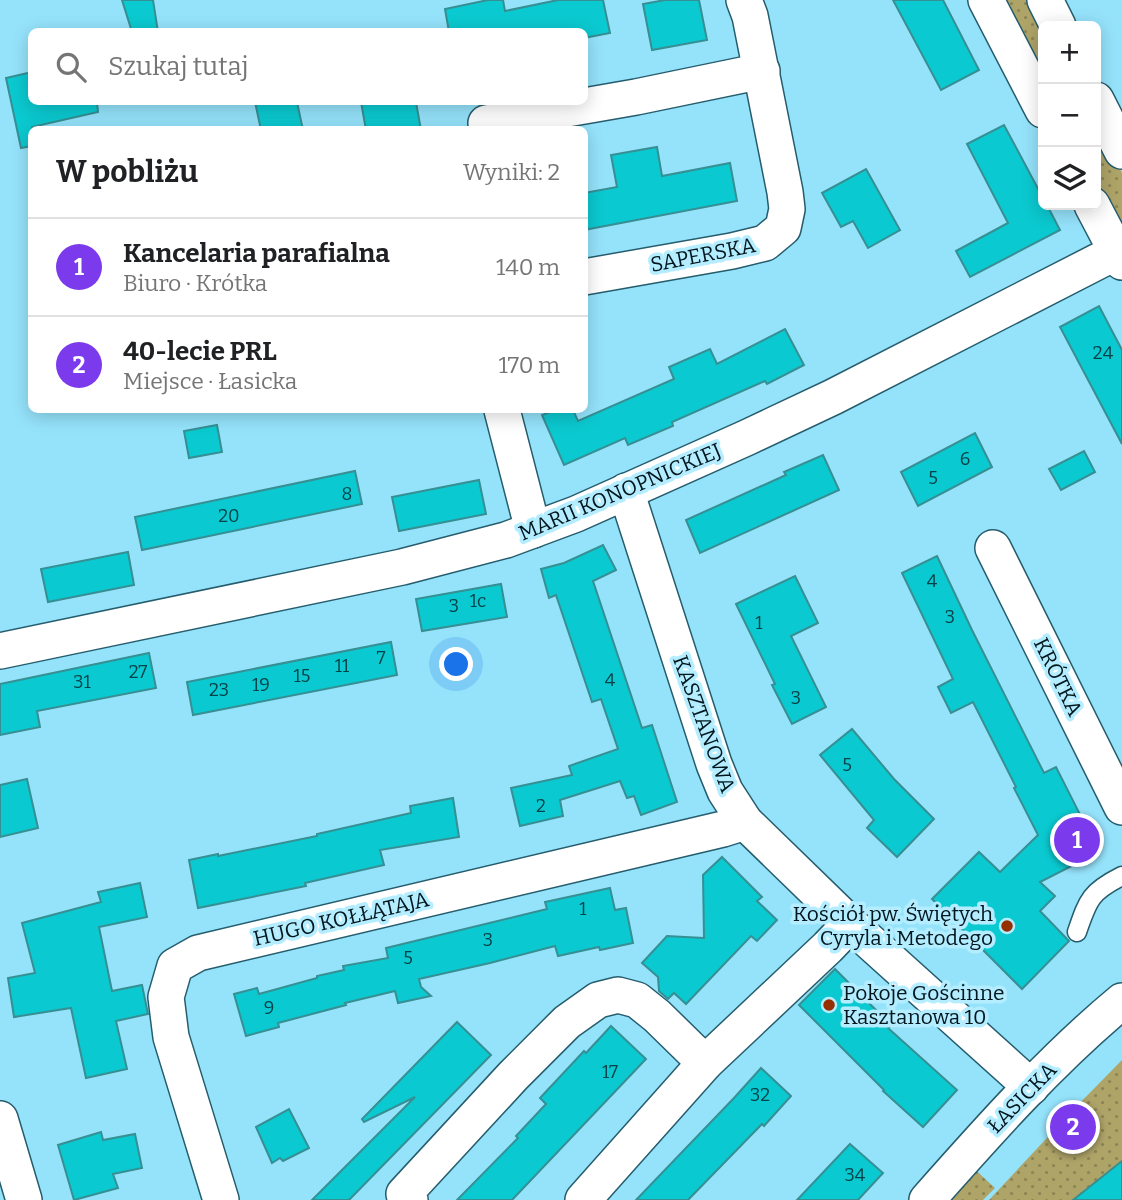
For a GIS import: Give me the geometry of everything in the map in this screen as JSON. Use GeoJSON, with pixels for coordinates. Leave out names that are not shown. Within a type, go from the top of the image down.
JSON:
{"type":"FeatureCollection","features":[{"type":"Feature","properties":{"kind":"street","name":"SAPERSKA"},"geometry":{"type":"LineString","coordinates":[[588,276],[765,243],[783,228],[786,201],[762,71],[744,0]]}},
{"type":"Feature","properties":{"kind":"street"},"geometry":{"type":"LineString","coordinates":[[986,0],[1038,100]]}},
{"type":"Feature","properties":{"kind":"street"},"geometry":{"type":"LineString","coordinates":[[1045,0],[1056,21]]}},
{"type":"Feature","properties":{"kind":"street"},"geometry":{"type":"LineString","coordinates":[[486,123],[762,71]]}},
{"type":"Feature","properties":{"kind":"street"},"geometry":{"type":"LineString","coordinates":[[1101,110],[1122,151]]}},
{"type":"Feature","properties":{"kind":"street"},"geometry":{"type":"LineString","coordinates":[[1095,210],[1120,255]]}},
{"type":"Feature","properties":{"kind":"street","name":"MARII KONOPNICKIEJ"},"geometry":{"type":"LineString","coordinates":[[0,651],[402,567],[506,540],[576,514],[746,439],[1120,255]]}},
{"type":"Feature","properties":{"kind":"street"},"geometry":{"type":"LineString","coordinates":[[503,413],[533,530]]}},
{"type":"Feature","properties":{"kind":"street","name":"KASZTANOWA"},"geometry":{"type":"LineString","coordinates":[[626,491],[714,764],[725,791],[746,822],[850,924],[1031,1087]]}},
{"type":"Feature","properties":{"kind":"street","name":"KRÓTKA"},"geometry":{"type":"LineString","coordinates":[[993,548],[1122,807]]}},
{"type":"Feature","properties":{"kind":"street","name":"HUGO KOŁŁĄTAJA"},"geometry":{"type":"LineString","coordinates":[[221,1200],[171,1037],[166,997],[175,966],[198,953],[746,822]]}},
{"type":"Feature","properties":{"kind":"street"},"geometry":{"type":"LineString","coordinates":[[583,1200],[705,1063],[850,924]]}},
{"type":"Feature","properties":{"kind":"street"},"geometry":{"type":"LineString","coordinates":[[410,1200],[404,1194],[504,1086],[567,1022],[597,1000],[618,995],[637,1000],[705,1063]]}},
{"type":"Feature","properties":{"kind":"street","name":"ŁASICKA"},"geometry":{"type":"LineString","coordinates":[[927,1200],[1031,1087],[1122,1001]]}},
{"type":"Feature","properties":{"kind":"street"},"geometry":{"type":"LineString","coordinates":[[0,1119],[24,1200]]}},
{"type":"Feature","properties":{"kind":"lane"},"geometry":{"type":"LineString","coordinates":[[1077,932],[1088,901],[1105,885],[1122,876]]}},
{"type":"Feature","properties":{"kind":"shaded area"},"geometry":{"type":"Polygon","coordinates":[[[1002,0],[1032,0],[1041,21],[1038,21],[1038,71],[1002,0]]]}},
{"type":"Feature","properties":{"kind":"shaded area"},"geometry":{"type":"Polygon","coordinates":[[[1101,132],[1122,173],[1122,226],[1115,221],[1101,193],[1101,132]]]}},
{"type":"Feature","properties":{"kind":"shaded area"},"geometry":{"type":"Polygon","coordinates":[[[1122,1060],[1122,1161],[1083,1192],[1089,1200],[989,1200],[1060,1124],[1068,1129],[1075,1121],[1069,1114],[1122,1060]]]}},
{"type":"Feature","properties":{"kind":"shaded area"},"geometry":{"type":"Polygon","coordinates":[[[967,1162],[995,1188],[983,1200],[945,1200],[967,1162]]]}},
{"type":"Feature","properties":{"kind":"building"},"geometry":{"type":"Polygon","coordinates":[[[122,0],[153,0],[157,28],[131,28],[122,0]]]}},
{"type":"Feature","properties":{"kind":"building"},"geometry":{"type":"Polygon","coordinates":[[[488,0],[503,0],[505,11],[558,0],[603,0],[610,33],[588,37],[588,28],[448,28],[445,9],[488,0]]]}},
{"type":"Feature","properties":{"kind":"building"},"geometry":{"type":"Polygon","coordinates":[[[665,0],[699,0],[707,40],[652,50],[643,4],[665,0]]]}},
{"type":"Feature","properties":{"kind":"building"},"geometry":{"type":"Polygon","coordinates":[[[893,0],[943,0],[979,70],[941,90],[893,0]]]}},
{"type":"Feature","properties":{"kind":"building"},"geometry":{"type":"Polygon","coordinates":[[[28,73],[28,105],[97,105],[98,112],[28,126],[28,147],[21,148],[6,78],[28,73]]]}},
{"type":"Feature","properties":{"kind":"building"},"geometry":{"type":"Polygon","coordinates":[[[256,105],[298,105],[302,126],[260,126],[256,105]]]}},
{"type":"Feature","properties":{"kind":"building"},"geometry":{"type":"Polygon","coordinates":[[[362,105],[417,105],[420,126],[365,126],[362,105]]]}},
{"type":"Feature","properties":{"kind":"building"},"geometry":{"type":"Polygon","coordinates":[[[1004,125],[1038,189],[1038,210],[1050,210],[1060,230],[970,277],[956,251],[1008,223],[967,144],[1004,125]]]}},
{"type":"Feature","properties":{"kind":"building"},"geometry":{"type":"Polygon","coordinates":[[[657,147],[662,176],[730,163],[737,201],[588,229],[588,192],[617,187],[611,155],[657,147]]]}},
{"type":"Feature","properties":{"kind":"building"},"geometry":{"type":"Polygon","coordinates":[[[866,169],[900,230],[868,248],[853,221],[841,227],[822,193],[866,169]]]}},
{"type":"Feature","properties":{"kind":"building"},"geometry":{"type":"Polygon","coordinates":[[[1099,306],[1122,350],[1122,444],[1060,327],[1099,306]]]}},
{"type":"Feature","properties":{"kind":"building"},"geometry":{"type":"Polygon","coordinates":[[[785,329],[804,365],[767,384],[765,381],[672,422],[673,426],[628,445],[625,438],[564,465],[542,415],[574,413],[578,421],[674,379],[669,367],[710,349],[717,364],[785,329]]]}},
{"type":"Feature","properties":{"kind":"building"},"geometry":{"type":"Polygon","coordinates":[[[217,425],[222,452],[189,458],[184,431],[217,425]]]}},
{"type":"Feature","properties":{"kind":"building"},"geometry":{"type":"Polygon","coordinates":[[[975,433],[992,467],[918,506],[901,472],[975,433]]]}},
{"type":"Feature","properties":{"kind":"building"},"geometry":{"type":"Polygon","coordinates":[[[1084,451],[1095,472],[1061,490],[1049,469],[1084,451]]]}},
{"type":"Feature","properties":{"kind":"building"},"geometry":{"type":"Polygon","coordinates":[[[823,455],[839,490],[700,553],[686,520],[786,475],[784,472],[823,455]]]}},
{"type":"Feature","properties":{"kind":"building"},"geometry":{"type":"Polygon","coordinates":[[[355,471],[362,504],[142,550],[135,517],[355,471]]]}},
{"type":"Feature","properties":{"kind":"building"},"geometry":{"type":"Polygon","coordinates":[[[479,480],[486,514],[399,531],[392,497],[479,480]]]}},
{"type":"Feature","properties":{"kind":"building"},"geometry":{"type":"Polygon","coordinates":[[[603,545],[616,570],[593,581],[642,728],[652,725],[677,802],[641,815],[634,796],[627,798],[620,781],[560,800],[563,816],[520,826],[511,788],[572,775],[569,766],[618,749],[601,699],[592,702],[556,595],[549,598],[541,569],[564,563],[603,545]]]}},
{"type":"Feature","properties":{"kind":"building"},"geometry":{"type":"Polygon","coordinates":[[[128,552],[134,585],[48,602],[41,569],[128,552]]]}},
{"type":"Feature","properties":{"kind":"building"},"geometry":{"type":"Polygon","coordinates":[[[937,556],[1044,773],[1056,767],[1099,852],[1040,882],[1055,896],[1040,911],[1069,941],[1022,989],[932,899],[979,852],[1000,872],[1038,835],[973,702],[951,713],[938,687],[953,679],[902,573],[937,556]]]}},
{"type":"Feature","properties":{"kind":"building"},"geometry":{"type":"Polygon","coordinates":[[[795,576],[818,623],[791,636],[826,707],[792,724],[736,604],[795,576]]]}},
{"type":"Feature","properties":{"kind":"building"},"geometry":{"type":"Polygon","coordinates":[[[501,584],[507,617],[422,631],[416,599],[501,584]]]}},
{"type":"Feature","properties":{"kind":"building"},"geometry":{"type":"Polygon","coordinates":[[[391,642],[397,675],[193,715],[187,682],[391,642]]]}},
{"type":"Feature","properties":{"kind":"building"},"geometry":{"type":"Polygon","coordinates":[[[149,653],[156,688],[37,711],[40,727],[0,735],[0,684],[149,653]]]}},
{"type":"Feature","properties":{"kind":"building"},"geometry":{"type":"Polygon","coordinates":[[[852,729],[894,779],[934,819],[897,857],[867,828],[874,820],[820,755],[852,729]]]}},
{"type":"Feature","properties":{"kind":"building"},"geometry":{"type":"Polygon","coordinates":[[[27,779],[38,828],[0,837],[0,785],[27,779]]]}},
{"type":"Feature","properties":{"kind":"building"},"geometry":{"type":"Polygon","coordinates":[[[453,798],[459,837],[380,850],[384,865],[305,883],[306,886],[198,908],[189,860],[317,836],[411,813],[410,806],[453,798]]]}},
{"type":"Feature","properties":{"kind":"building"},"geometry":{"type":"Polygon","coordinates":[[[722,857],[762,897],[757,901],[777,920],[757,941],[751,936],[686,1004],[674,993],[668,999],[659,991],[658,977],[642,963],[667,936],[704,938],[703,875],[722,857]]]}},
{"type":"Feature","properties":{"kind":"building"},"geometry":{"type":"Polygon","coordinates":[[[140,883],[147,917],[99,927],[112,991],[142,985],[148,1014],[116,1021],[127,1069],[86,1078],[71,1008],[14,1017],[8,978],[35,973],[22,923],[101,902],[98,892],[140,883]]]}},
{"type":"Feature","properties":{"kind":"building"},"geometry":{"type":"Polygon","coordinates":[[[610,888],[615,910],[626,908],[633,943],[558,956],[555,946],[419,979],[421,987],[431,996],[398,1003],[395,991],[278,1023],[279,1027],[246,1036],[234,994],[257,988],[259,994],[344,970],[343,966],[388,958],[386,948],[547,909],[545,902],[610,888]]]}},
{"type":"Feature","properties":{"kind":"building"},"geometry":{"type":"Polygon","coordinates":[[[835,969],[891,1025],[888,1028],[957,1090],[923,1127],[883,1091],[799,1005],[835,969]]]}},
{"type":"Feature","properties":{"kind":"building"},"geometry":{"type":"Polygon","coordinates":[[[457,1022],[491,1055],[349,1200],[312,1200],[415,1097],[364,1122],[362,1119],[457,1022]]]}},
{"type":"Feature","properties":{"kind":"building"},"geometry":{"type":"Polygon","coordinates":[[[611,1026],[646,1059],[512,1200],[457,1200],[518,1138],[516,1136],[546,1104],[540,1098],[611,1026]]]}},
{"type":"Feature","properties":{"kind":"building"},"geometry":{"type":"Polygon","coordinates":[[[761,1068],[791,1096],[764,1126],[762,1124],[688,1200],[636,1200],[734,1098],[761,1068]]]}},
{"type":"Feature","properties":{"kind":"building"},"geometry":{"type":"Polygon","coordinates":[[[289,1109],[309,1148],[283,1161],[280,1158],[272,1163],[256,1127],[289,1109]]]}},
{"type":"Feature","properties":{"kind":"building"},"geometry":{"type":"Polygon","coordinates":[[[101,1132],[103,1140],[135,1134],[142,1168],[113,1174],[118,1188],[74,1200],[58,1145],[101,1132]]]}},
{"type":"Feature","properties":{"kind":"building"},"geometry":{"type":"Polygon","coordinates":[[[850,1144],[883,1173],[858,1200],[797,1200],[850,1144]]]}},
{"type":"Feature","properties":{"kind":"building"},"geometry":{"type":"Polygon","coordinates":[[[1122,1161],[1122,1200],[1073,1200],[1122,1161]]]}},
{"type":"Feature","properties":{"kind":"place","name":"Kancelaria parafialna"},"geometry":{"type":"Point","coordinates":[1077,840]}},
{"type":"Feature","properties":{"kind":"place","name":"Kościół pw. Świętych Cyryla i Metodego"},"geometry":{"type":"Point","coordinates":[1007,926]}},
{"type":"Feature","properties":{"kind":"place","name":"Pokoje Gościnne Kasztanowa 10"},"geometry":{"type":"Point","coordinates":[829,1005]}},
{"type":"Feature","properties":{"kind":"place","name":"40-lecie PRL"},"geometry":{"type":"Point","coordinates":[1073,1127]}}]}
